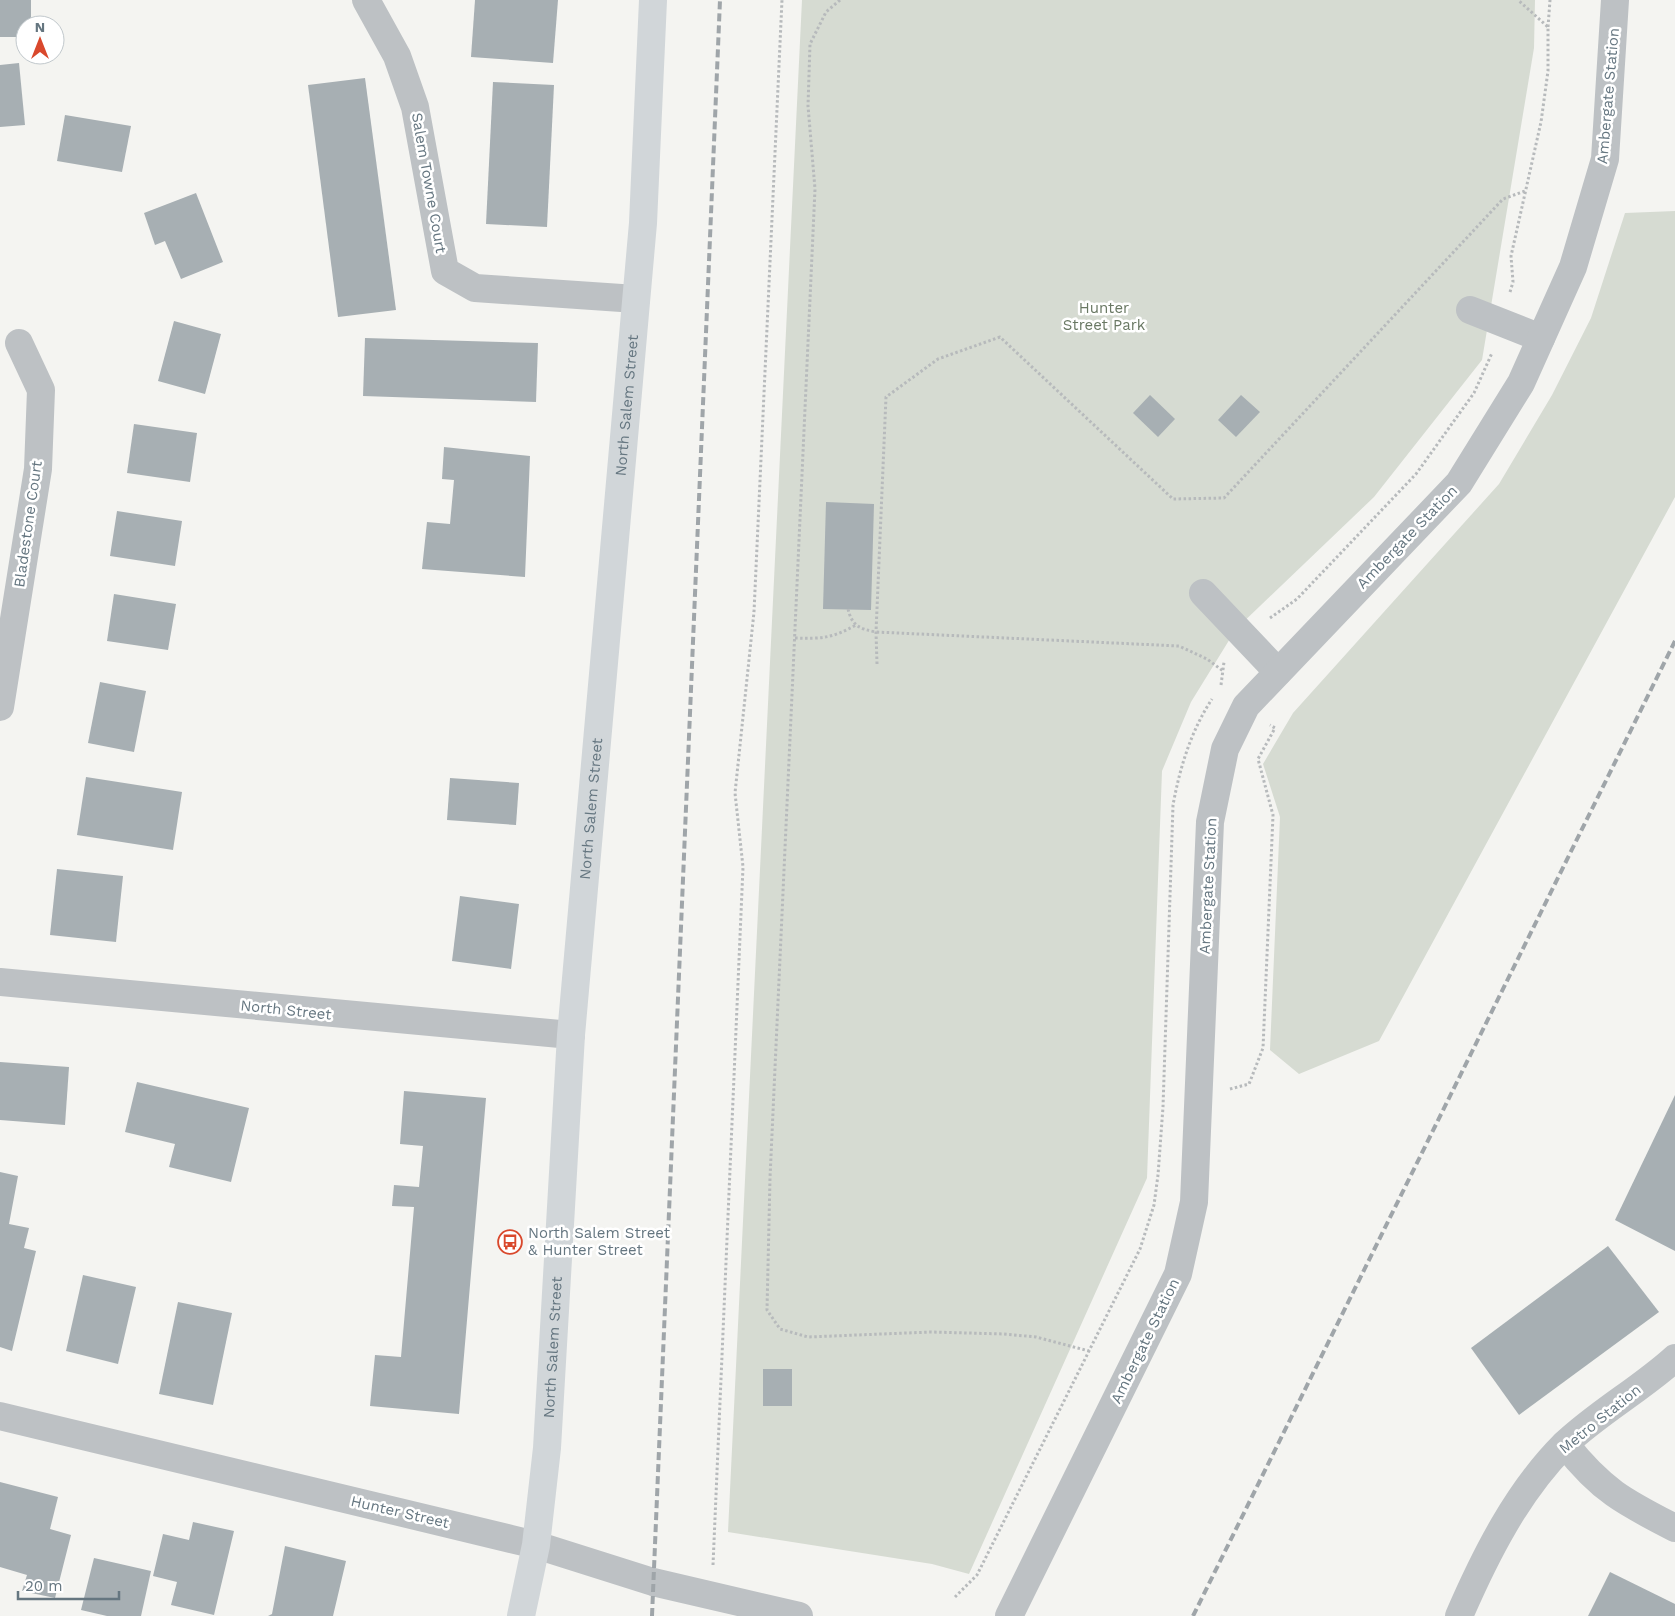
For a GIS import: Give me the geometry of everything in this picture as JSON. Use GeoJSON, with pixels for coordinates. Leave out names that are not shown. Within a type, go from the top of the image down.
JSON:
{"type":"FeatureCollection","features":[{"type":"Feature","properties":{"kind":"main road","name":"North Salem Street"},"geometry":{"type":"LineString","coordinates":[[521,1616],[536,1545],[546,1448],[571,1035],[643,223],[653,0]]}},
{"type":"Feature","properties":{"kind":"street","name":"Salem Towne Court"},"geometry":{"type":"LineString","coordinates":[[366,0],[397,56],[415,107],[445,271],[474,288],[636,299]]}},
{"type":"Feature","properties":{"kind":"street","name":"Ambergate Station"},"geometry":{"type":"LineString","coordinates":[[1009,1616],[1178,1274],[1194,1202],[1210,822],[1225,749],[1246,706],[1459,483],[1521,382],[1573,267],[1605,159],[1615,0]]}},
{"type":"Feature","properties":{"kind":"street"},"geometry":{"type":"LineString","coordinates":[[1470,310],[1541,338]]}},
{"type":"Feature","properties":{"kind":"street","name":"Bladestone Court"},"geometry":{"type":"LineString","coordinates":[[0,707],[38,469],[41,390],[19,343]]}},
{"type":"Feature","properties":{"kind":"street"},"geometry":{"type":"LineString","coordinates":[[1203,593],[1278,672]]}},
{"type":"Feature","properties":{"kind":"street","name":"North Street"},"geometry":{"type":"LineString","coordinates":[[0,982],[571,1035]]}},
{"type":"Feature","properties":{"kind":"street","name":"Metro Station"},"geometry":{"type":"LineString","coordinates":[[1459,1616],[1507,1520],[1544,1468],[1565,1444],[1675,1358]]}},
{"type":"Feature","properties":{"kind":"street","name":"Hunter Street"},"geometry":{"type":"LineString","coordinates":[[0,1416],[536,1545],[654,1582],[799,1616]]}},
{"type":"Feature","properties":{"kind":"street"},"geometry":{"type":"LineString","coordinates":[[1565,1444],[1601,1485],[1625,1503],[1675,1528]]}},
{"type":"Feature","properties":{"kind":"path"},"geometry":{"type":"LineString","coordinates":[[711,1596],[744,867],[735,794],[754,612],[782,0]]}},
{"type":"Feature","properties":{"kind":"path"},"geometry":{"type":"LineString","coordinates":[[840,0],[826,12],[810,44],[808,106],[816,189],[770,1169],[767,1310],[780,1329],[808,1337],[931,1332],[1004,1334],[1036,1337],[1090,1351],[978,1575],[955,1597]]}},
{"type":"Feature","properties":{"kind":"path"},"geometry":{"type":"LineString","coordinates":[[1548,27],[1550,0]]}},
{"type":"Feature","properties":{"kind":"path"},"geometry":{"type":"LineString","coordinates":[[877,664],[876,632],[886,397],[938,359],[1000,337],[1172,498],[1224,498],[1502,199],[1526,191]]}},
{"type":"Feature","properties":{"kind":"path"},"geometry":{"type":"LineString","coordinates":[[848,609],[851,621],[860,628],[876,632],[1179,646],[1207,660],[1223,672]]}},
{"type":"Feature","properties":{"kind":"path"},"geometry":{"type":"LineString","coordinates":[[795,638],[823,639],[841,634],[856,625]]}},
{"type":"Feature","properties":{"kind":"path"},"geometry":{"type":"LineString","coordinates":[[1163,1107],[1228,1112],[1230,1089],[1249,1084],[1263,1048],[1273,815],[1258,758],[1275,728],[1221,685]]}},
{"type":"Feature","properties":{"kind":"green space","name":"Hunter Street Park"},"geometry":{"type":"Polygon","coordinates":[[[802,0],[1535,0],[1534,48],[1482,360],[1374,497],[1236,629],[1191,702],[1162,771],[1147,1178],[969,1574],[932,1564],[728,1532],[802,0]]]}},
{"type":"Feature","properties":{"kind":"green space"},"geometry":{"type":"Polygon","coordinates":[[[1675,211],[1675,497],[1379,1041],[1299,1074],[1270,1050],[1280,817],[1263,764],[1293,713],[1499,484],[1552,395],[1591,318],[1625,213],[1675,211]]]}},
{"type":"Feature","properties":{"kind":"building"},"geometry":{"type":"Polygon","coordinates":[[[0,0],[31,0],[31,15],[15,15],[15,37],[0,37],[0,0]]]}},
{"type":"Feature","properties":{"kind":"building"},"geometry":{"type":"Polygon","coordinates":[[[475,0],[558,0],[553,63],[471,57],[475,0]]]}},
{"type":"Feature","properties":{"kind":"building"},"geometry":{"type":"Polygon","coordinates":[[[15,63],[19,65],[25,125],[0,127],[0,65],[15,63]]]}},
{"type":"Feature","properties":{"kind":"building"},"geometry":{"type":"Polygon","coordinates":[[[365,78],[396,310],[338,317],[308,85],[365,78]]]}},
{"type":"Feature","properties":{"kind":"building"},"geometry":{"type":"Polygon","coordinates":[[[493,82],[554,85],[547,227],[486,224],[493,82]]]}},
{"type":"Feature","properties":{"kind":"building"},"geometry":{"type":"Polygon","coordinates":[[[65,115],[131,126],[122,172],[57,161],[65,115]]]}},
{"type":"Feature","properties":{"kind":"building"},"geometry":{"type":"Polygon","coordinates":[[[196,193],[223,262],[181,279],[165,241],[155,245],[144,213],[196,193]]]}},
{"type":"Feature","properties":{"kind":"building"},"geometry":{"type":"Polygon","coordinates":[[[174,321],[221,334],[205,394],[158,381],[174,321]]]}},
{"type":"Feature","properties":{"kind":"building"},"geometry":{"type":"Polygon","coordinates":[[[365,338],[538,343],[536,402],[363,396],[365,338]]]}},
{"type":"Feature","properties":{"kind":"building"},"geometry":{"type":"Polygon","coordinates":[[[1150,395],[1175,419],[1158,437],[1133,413],[1150,395]]]}},
{"type":"Feature","properties":{"kind":"building"},"geometry":{"type":"Polygon","coordinates":[[[1241,395],[1260,412],[1236,437],[1218,420],[1241,395]]]}},
{"type":"Feature","properties":{"kind":"building"},"geometry":{"type":"Polygon","coordinates":[[[134,424],[197,433],[190,482],[127,473],[134,424]]]}},
{"type":"Feature","properties":{"kind":"building"},"geometry":{"type":"Polygon","coordinates":[[[444,447],[530,456],[525,577],[422,569],[427,522],[450,524],[454,480],[442,479],[444,447]]]}},
{"type":"Feature","properties":{"kind":"building"},"geometry":{"type":"Polygon","coordinates":[[[826,502],[874,504],[871,610],[823,609],[826,502]]]}},
{"type":"Feature","properties":{"kind":"building"},"geometry":{"type":"Polygon","coordinates":[[[117,511],[182,521],[175,566],[110,556],[117,511]]]}},
{"type":"Feature","properties":{"kind":"building"},"geometry":{"type":"Polygon","coordinates":[[[114,594],[176,604],[168,650],[107,641],[114,594]]]}},
{"type":"Feature","properties":{"kind":"building"},"geometry":{"type":"Polygon","coordinates":[[[100,682],[146,691],[134,752],[88,743],[100,682]]]}},
{"type":"Feature","properties":{"kind":"building"},"geometry":{"type":"Polygon","coordinates":[[[86,777],[182,792],[173,850],[77,835],[86,777]]]}},
{"type":"Feature","properties":{"kind":"building"},"geometry":{"type":"Polygon","coordinates":[[[450,778],[519,783],[516,825],[447,820],[450,778]]]}},
{"type":"Feature","properties":{"kind":"building"},"geometry":{"type":"Polygon","coordinates":[[[57,869],[123,876],[116,942],[50,935],[57,869]]]}},
{"type":"Feature","properties":{"kind":"building"},"geometry":{"type":"Polygon","coordinates":[[[460,896],[519,904],[511,969],[452,961],[460,896]]]}},
{"type":"Feature","properties":{"kind":"building"},"geometry":{"type":"Polygon","coordinates":[[[0,1062],[69,1067],[65,1125],[0,1120],[0,1062]]]}},
{"type":"Feature","properties":{"kind":"building"},"geometry":{"type":"Polygon","coordinates":[[[137,1082],[249,1108],[231,1182],[169,1167],[175,1144],[125,1132],[137,1082]]]}},
{"type":"Feature","properties":{"kind":"building"},"geometry":{"type":"Polygon","coordinates":[[[404,1091],[486,1098],[459,1414],[370,1406],[375,1355],[401,1357],[414,1207],[392,1206],[394,1185],[419,1187],[423,1146],[400,1144],[404,1091]]]}},
{"type":"Feature","properties":{"kind":"building"},"geometry":{"type":"Polygon","coordinates":[[[1675,1095],[1675,1251],[1615,1220],[1675,1095]]]}},
{"type":"Feature","properties":{"kind":"building"},"geometry":{"type":"Polygon","coordinates":[[[0,1172],[18,1176],[9,1224],[29,1228],[24,1248],[36,1251],[12,1351],[0,1347],[0,1172]]]}},
{"type":"Feature","properties":{"kind":"building"},"geometry":{"type":"Polygon","coordinates":[[[1608,1246],[1659,1312],[1519,1415],[1471,1348],[1608,1246]]]}},
{"type":"Feature","properties":{"kind":"building"},"geometry":{"type":"Polygon","coordinates":[[[83,1275],[136,1287],[118,1364],[66,1351],[83,1275]]]}},
{"type":"Feature","properties":{"kind":"building"},"geometry":{"type":"Polygon","coordinates":[[[178,1302],[232,1313],[213,1405],[159,1394],[178,1302]]]}},
{"type":"Feature","properties":{"kind":"building"},"geometry":{"type":"Polygon","coordinates":[[[763,1369],[792,1369],[792,1406],[763,1406],[763,1369]]]}},
{"type":"Feature","properties":{"kind":"building"},"geometry":{"type":"Polygon","coordinates":[[[0,1482],[58,1497],[50,1529],[71,1535],[55,1598],[22,1591],[27,1575],[0,1567],[0,1482]]]}},
{"type":"Feature","properties":{"kind":"building"},"geometry":{"type":"Polygon","coordinates":[[[193,1522],[234,1531],[214,1615],[171,1605],[177,1582],[153,1576],[163,1534],[189,1540],[193,1522]]]}},
{"type":"Feature","properties":{"kind":"building"},"geometry":{"type":"Polygon","coordinates":[[[285,1546],[346,1561],[333,1616],[268,1616],[272,1614],[285,1546]]]}},
{"type":"Feature","properties":{"kind":"building"},"geometry":{"type":"Polygon","coordinates":[[[94,1558],[151,1571],[141,1616],[107,1616],[81,1610],[94,1558]]]}},
{"type":"Feature","properties":{"kind":"building"},"geometry":{"type":"Polygon","coordinates":[[[1610,1572],[1675,1604],[1675,1616],[1588,1616],[1610,1572]]]}},
{"type":"Feature","properties":{"kind":"railway"},"geometry":{"type":"LineString","coordinates":[[652,1616],[720,0]]}},
{"type":"Feature","properties":{"kind":"railway"},"geometry":{"type":"LineString","coordinates":[[1193,1616],[1675,641]]}},
{"type":"Feature","properties":{"kind":"place","name":"North Salem Street & Hunter Street"},"geometry":{"type":"Point","coordinates":[510,1242]}}]}
